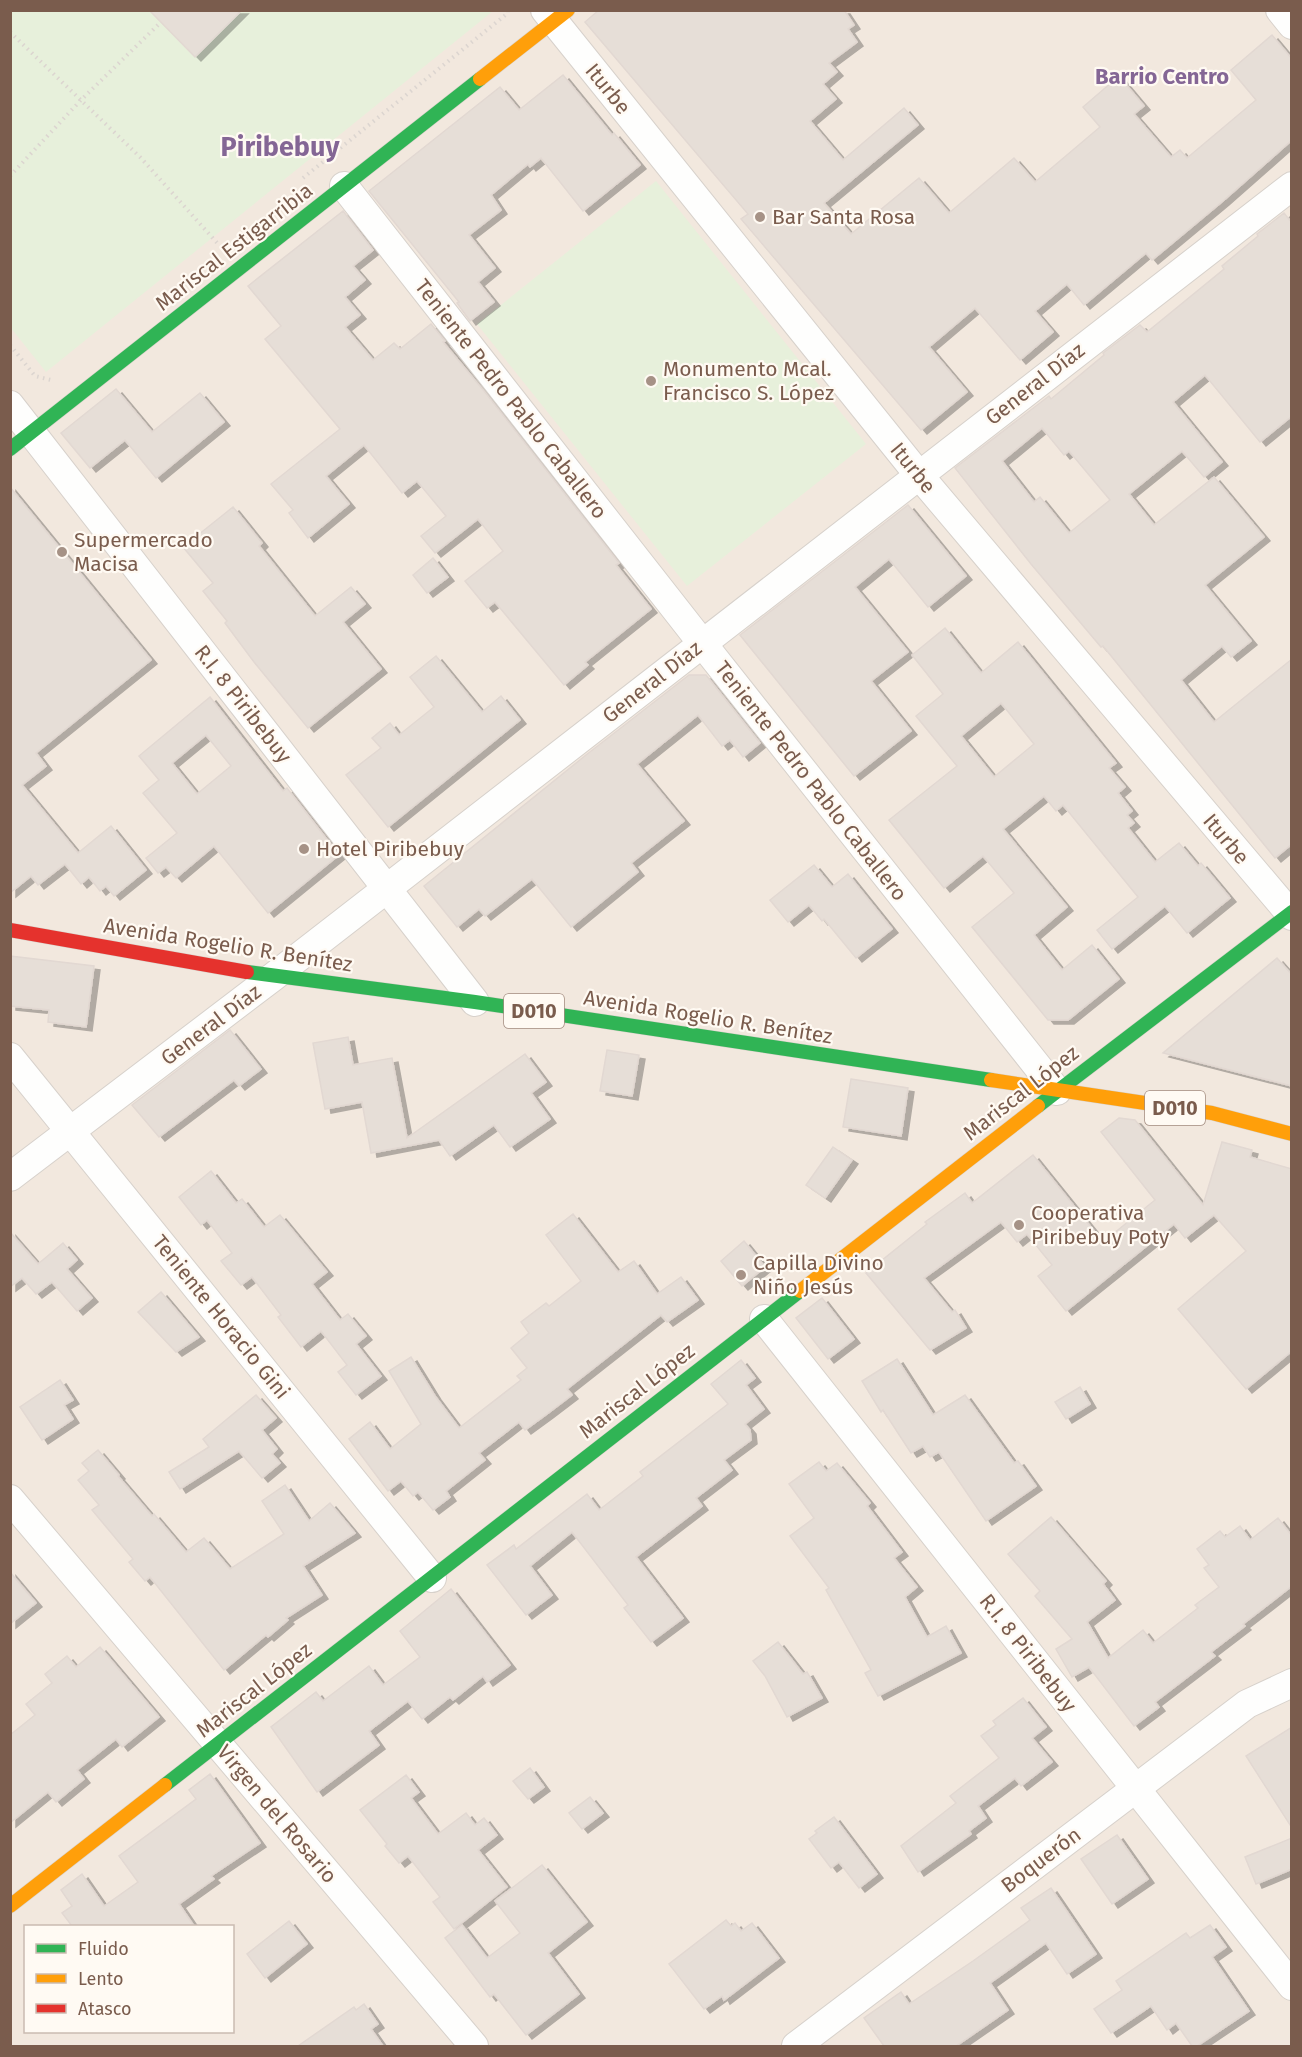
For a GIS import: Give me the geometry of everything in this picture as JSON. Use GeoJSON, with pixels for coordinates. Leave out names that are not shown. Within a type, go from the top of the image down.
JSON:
{"type":"FeatureCollection","features":[{"type":"Feature","properties":{"kind":"street"},"geometry":{"type":"LineString","coordinates":[[1280,10],[1292,25]]}},
{"type":"Feature","properties":{"kind":"street","name":"Mariscal Estigarribia"},"geometry":{"type":"LineString","coordinates":[[21,441],[344,186],[555,14]]}},
{"type":"Feature","properties":{"kind":"street","name":"Iturbe"},"geometry":{"type":"LineString","coordinates":[[555,14],[918,474],[1291,914]]}},
{"type":"Feature","properties":{"kind":"street","name":"Teniente Pedro Pablo Caballero"},"geometry":{"type":"LineString","coordinates":[[344,186],[1057,1091]]}},
{"type":"Feature","properties":{"kind":"street","name":"General Díaz"},"geometry":{"type":"LineString","coordinates":[[10,1177],[387,889],[918,474],[1292,186]]}},
{"type":"Feature","properties":{"kind":"street","name":"R.I. 8 Piribebuy"},"geometry":{"type":"LineString","coordinates":[[10,405],[21,441],[387,889],[475,1002]]}},
{"type":"Feature","properties":{"kind":"street","name":"Mariscal López"},"geometry":{"type":"LineString","coordinates":[[10,1906],[1057,1091],[1291,914]]}},
{"type":"Feature","properties":{"kind":"street","name":"Avenida Rogelio R. Benítez"},"geometry":{"type":"LineString","coordinates":[[10,930],[273,977],[475,1002],[1212,1113],[1292,1134]]}},
{"type":"Feature","properties":{"kind":"street","name":"Teniente Horacio Gini"},"geometry":{"type":"LineString","coordinates":[[10,1057],[432,1578]]}},
{"type":"Feature","properties":{"kind":"street","name":"R.I. 8 Piribebuy"},"geometry":{"type":"LineString","coordinates":[[764,1319],[1292,1986]]}},
{"type":"Feature","properties":{"kind":"street","name":"Virgen del Rosario"},"geometry":{"type":"LineString","coordinates":[[10,1499],[474,2046]]}},
{"type":"Feature","properties":{"kind":"street","name":"Boquerón"},"geometry":{"type":"LineString","coordinates":[[796,2046],[1247,1704],[1292,1683]]}},
{"type":"Feature","properties":{"kind":"path"},"geometry":{"type":"LineString","coordinates":[[303,178],[508,13],[508,10]]}},
{"type":"Feature","properties":{"kind":"path"},"geometry":{"type":"LineString","coordinates":[[10,176],[81,100],[160,23]]}},
{"type":"Feature","properties":{"kind":"path"},"geometry":{"type":"LineString","coordinates":[[10,32],[140,157],[219,245],[228,238]]}},
{"type":"Feature","properties":{"kind":"path"},"geometry":{"type":"LineString","coordinates":[[10,345],[35,376],[51,380],[60,373]]}},
{"type":"Feature","properties":{"kind":"shaded area","name":"Piribebuy"},"geometry":{"type":"Polygon","coordinates":[[[11,11],[1291,11],[1291,2046],[11,2046],[11,11]]]}},
{"type":"Feature","properties":{"kind":"green space"},"geometry":{"type":"Polygon","coordinates":[[[10,11],[493,11],[46,372],[11,328],[10,11]]]}},
{"type":"Feature","properties":{"kind":"green space"},"geometry":{"type":"Polygon","coordinates":[[[656,181],[866,444],[687,586],[477,324],[656,181]]]}},
{"type":"Feature","properties":{"kind":"building"},"geometry":{"type":"Polygon","coordinates":[[[149,10],[242,10],[195,57],[149,10]]]}},
{"type":"Feature","properties":{"kind":"building"},"geometry":{"type":"Polygon","coordinates":[[[599,10],[844,10],[854,25],[848,29],[857,42],[829,63],[837,72],[823,84],[836,99],[810,121],[843,160],[904,108],[918,125],[824,203],[851,234],[919,178],[949,213],[1014,158],[1035,182],[1100,127],[1083,107],[1119,76],[1144,106],[1134,114],[1171,157],[1180,150],[1187,158],[1256,100],[1231,70],[1272,35],[1292,59],[1292,140],[1152,260],[1146,253],[1084,305],[1067,284],[1035,311],[1053,332],[1020,360],[975,308],[929,347],[967,392],[921,430],[741,219],[748,214],[585,22],[599,10]]]}},
{"type":"Feature","properties":{"kind":"building"},"geometry":{"type":"Polygon","coordinates":[[[563,75],[640,165],[583,211],[541,158],[530,167],[528,164],[491,195],[501,210],[469,235],[495,268],[478,282],[494,302],[470,321],[457,303],[459,302],[369,191],[500,87],[519,110],[563,75]]]}},
{"type":"Feature","properties":{"kind":"building"},"geometry":{"type":"Polygon","coordinates":[[[343,211],[373,250],[353,266],[365,280],[345,297],[360,315],[345,327],[373,360],[394,343],[400,349],[431,324],[619,563],[616,565],[651,609],[585,662],[588,665],[564,685],[495,602],[487,608],[465,581],[503,551],[478,519],[435,553],[421,536],[446,516],[417,481],[402,493],[364,445],[326,476],[349,504],[308,538],[289,513],[293,510],[271,484],[340,429],[265,339],[281,326],[248,286],[343,211]]]}},
{"type":"Feature","properties":{"kind":"building"},"geometry":{"type":"Polygon","coordinates":[[[1284,213],[1292,223],[1292,416],[1260,442],[1205,375],[1173,402],[1222,462],[1204,477],[1182,451],[1129,494],[1154,525],[1214,477],[1264,537],[1205,585],[1251,641],[1231,657],[1222,646],[1181,680],[1214,722],[1292,659],[1292,844],[1275,858],[1103,646],[1101,647],[1031,564],[955,468],[1049,396],[1051,399],[1104,355],[1103,353],[1140,325],[1147,332],[1224,269],[1222,266],[1258,236],[1257,234],[1284,213]],[[1042,428],[1002,461],[1034,502],[1040,497],[1069,533],[1110,500],[1069,451],[1064,455],[1042,428]]]}},
{"type":"Feature","properties":{"kind":"building"},"geometry":{"type":"Polygon","coordinates":[[[116,389],[152,432],[200,393],[224,422],[156,478],[125,440],[90,468],[61,433],[116,389]]]}},
{"type":"Feature","properties":{"kind":"building"},"geometry":{"type":"Polygon","coordinates":[[[10,487],[151,660],[36,753],[46,766],[22,785],[78,853],[111,826],[146,870],[114,896],[106,886],[100,891],[89,877],[81,884],[65,864],[38,885],[31,876],[10,893],[10,487]]]}},
{"type":"Feature","properties":{"kind":"building"},"geometry":{"type":"Polygon","coordinates":[[[908,505],[966,576],[928,607],[889,559],[855,587],[908,652],[871,681],[911,731],[854,776],[740,635],[908,505]]]}},
{"type":"Feature","properties":{"kind":"building"},"geometry":{"type":"Polygon","coordinates":[[[233,507],[262,543],[259,546],[315,616],[351,587],[365,604],[343,622],[381,669],[308,728],[225,623],[227,621],[203,591],[213,583],[183,547],[233,507]]]}},
{"type":"Feature","properties":{"kind":"building"},"geometry":{"type":"Polygon","coordinates":[[[433,558],[448,577],[427,593],[413,575],[433,558]]]}},
{"type":"Feature","properties":{"kind":"building"},"geometry":{"type":"Polygon","coordinates":[[[945,628],[981,673],[1018,642],[1116,763],[1109,768],[1125,787],[1118,793],[1132,811],[1127,815],[1134,823],[1128,828],[1155,862],[1179,843],[1198,866],[1201,863],[1230,898],[1187,933],[1165,906],[1112,949],[1097,930],[1138,897],[1063,805],[1056,811],[1044,796],[1003,829],[1067,907],[1034,935],[1062,970],[1092,945],[1119,979],[1068,1020],[1048,1020],[972,927],[1014,893],[983,856],[944,888],[889,820],[957,766],[916,716],[943,694],[912,655],[945,628]],[[1001,703],[961,736],[994,777],[1034,744],[1001,703]]]}},
{"type":"Feature","properties":{"kind":"building"},"geometry":{"type":"Polygon","coordinates":[[[436,656],[482,712],[501,696],[520,720],[388,827],[346,775],[381,748],[372,738],[390,723],[399,735],[434,707],[410,677],[436,656]]]}},
{"type":"Feature","properties":{"kind":"building"},"geometry":{"type":"Polygon","coordinates":[[[689,675],[706,675],[760,743],[743,757],[730,740],[722,746],[698,715],[637,764],[684,821],[631,863],[638,872],[571,927],[532,879],[485,916],[479,909],[457,927],[424,886],[689,675]]]}},
{"type":"Feature","properties":{"kind":"building"},"geometry":{"type":"Polygon","coordinates":[[[210,697],[283,791],[287,788],[339,855],[268,913],[214,846],[176,878],[166,867],[158,873],[146,858],[177,833],[143,793],[159,780],[139,756],[210,697]],[[206,735],[172,763],[197,794],[231,766],[206,735]]]}},
{"type":"Feature","properties":{"kind":"building"},"geometry":{"type":"Polygon","coordinates":[[[814,865],[832,887],[848,874],[892,929],[856,958],[824,919],[822,921],[809,905],[788,922],[770,900],[814,865]]]}},
{"type":"Feature","properties":{"kind":"building"},"geometry":{"type":"Polygon","coordinates":[[[10,956],[94,966],[86,1027],[48,1022],[49,1010],[10,1006],[10,956]]]}},
{"type":"Feature","properties":{"kind":"building"},"geometry":{"type":"Polygon","coordinates":[[[1277,958],[1292,975],[1292,1086],[1163,1053],[1277,958]]]}},
{"type":"Feature","properties":{"kind":"building"},"geometry":{"type":"Polygon","coordinates":[[[230,1030],[261,1069],[239,1086],[234,1080],[159,1137],[132,1105],[230,1030]]]}},
{"type":"Feature","properties":{"kind":"building"},"geometry":{"type":"Polygon","coordinates":[[[348,1037],[353,1065],[392,1058],[407,1138],[525,1054],[546,1082],[531,1093],[550,1119],[510,1147],[494,1125],[450,1156],[439,1140],[371,1153],[362,1102],[325,1109],[313,1043],[348,1037]]]}},
{"type":"Feature","properties":{"kind":"building"},"geometry":{"type":"Polygon","coordinates":[[[607,1050],[639,1055],[632,1096],[600,1091],[607,1050]]]}},
{"type":"Feature","properties":{"kind":"building"},"geometry":{"type":"Polygon","coordinates":[[[851,1079],[908,1088],[901,1136],[843,1127],[851,1079]]]}},
{"type":"Feature","properties":{"kind":"building"},"geometry":{"type":"Polygon","coordinates":[[[1119,1118],[1135,1120],[1203,1205],[1222,1142],[1252,1150],[1250,1157],[1292,1169],[1292,1351],[1246,1389],[1178,1309],[1246,1251],[1214,1215],[1185,1238],[1174,1224],[1066,1311],[1038,1276],[1052,1265],[1027,1234],[1017,1242],[1001,1222],[924,1278],[952,1312],[955,1310],[966,1328],[930,1350],[866,1273],[927,1224],[925,1222],[965,1193],[972,1203],[1033,1155],[1103,1242],[1155,1200],[1101,1132],[1119,1118]]]}},
{"type":"Feature","properties":{"kind":"building"},"geometry":{"type":"Polygon","coordinates":[[[833,1147],[852,1160],[825,1198],[806,1185],[833,1147]]]}},
{"type":"Feature","properties":{"kind":"building"},"geometry":{"type":"Polygon","coordinates":[[[211,1171],[236,1203],[242,1199],[264,1227],[280,1215],[327,1272],[312,1284],[340,1320],[348,1314],[366,1336],[356,1344],[381,1376],[356,1395],[338,1372],[347,1365],[321,1331],[301,1347],[278,1317],[281,1315],[252,1277],[241,1285],[221,1261],[232,1253],[207,1220],[201,1225],[179,1197],[211,1171]]]}},
{"type":"Feature","properties":{"kind":"building"},"geometry":{"type":"Polygon","coordinates":[[[573,1214],[618,1272],[634,1261],[657,1294],[681,1277],[698,1300],[667,1322],[661,1315],[567,1389],[572,1395],[547,1414],[525,1430],[519,1422],[479,1453],[485,1460],[446,1491],[450,1497],[433,1510],[418,1492],[413,1496],[401,1481],[388,1491],[349,1439],[370,1422],[390,1449],[421,1424],[389,1371],[411,1357],[435,1396],[459,1428],[521,1380],[517,1376],[527,1368],[511,1348],[529,1333],[521,1322],[546,1303],[549,1306],[581,1281],[546,1235],[573,1214]]]}},
{"type":"Feature","properties":{"kind":"building"},"geometry":{"type":"Polygon","coordinates":[[[10,1232],[38,1264],[63,1243],[77,1260],[67,1269],[92,1298],[77,1311],[52,1282],[36,1294],[22,1278],[10,1287],[10,1232]]]}},
{"type":"Feature","properties":{"kind":"building"},"geometry":{"type":"Polygon","coordinates":[[[744,1241],[765,1267],[742,1286],[721,1261],[744,1241]]]}},
{"type":"Feature","properties":{"kind":"building"},"geometry":{"type":"Polygon","coordinates":[[[161,1292],[199,1337],[176,1352],[138,1312],[161,1292]]]}},
{"type":"Feature","properties":{"kind":"building"},"geometry":{"type":"Polygon","coordinates":[[[822,1298],[854,1339],[828,1359],[796,1318],[822,1298]]]}},
{"type":"Feature","properties":{"kind":"building"},"geometry":{"type":"Polygon","coordinates":[[[897,1359],[933,1415],[965,1395],[1014,1463],[1018,1461],[1036,1486],[986,1521],[939,1452],[930,1457],[923,1446],[911,1453],[862,1381],[897,1359]]]}},
{"type":"Feature","properties":{"kind":"building"},"geometry":{"type":"Polygon","coordinates":[[[741,1360],[755,1378],[746,1385],[764,1409],[745,1424],[750,1430],[751,1440],[724,1460],[732,1470],[696,1498],[702,1506],[636,1557],[683,1618],[651,1642],[624,1608],[628,1605],[572,1532],[530,1566],[552,1595],[526,1615],[487,1565],[514,1545],[516,1549],[587,1494],[599,1510],[643,1476],[640,1472],[728,1404],[711,1384],[741,1360]]]}},
{"type":"Feature","properties":{"kind":"building"},"geometry":{"type":"Polygon","coordinates":[[[60,1380],[73,1400],[64,1405],[73,1419],[42,1440],[20,1407],[60,1380]]]}},
{"type":"Feature","properties":{"kind":"building"},"geometry":{"type":"Polygon","coordinates":[[[1080,1387],[1090,1404],[1066,1419],[1055,1402],[1080,1387]]]}},
{"type":"Feature","properties":{"kind":"building"},"geometry":{"type":"Polygon","coordinates":[[[256,1395],[276,1418],[262,1430],[277,1449],[272,1454],[280,1463],[262,1478],[239,1451],[180,1489],[169,1472],[209,1447],[203,1439],[256,1395]]]}},
{"type":"Feature","properties":{"kind":"building"},"geometry":{"type":"Polygon","coordinates":[[[98,1450],[152,1516],[154,1514],[186,1552],[204,1538],[230,1569],[284,1534],[262,1501],[285,1485],[309,1521],[330,1503],[355,1533],[303,1566],[322,1595],[286,1618],[288,1620],[268,1637],[266,1635],[224,1670],[150,1577],[145,1581],[129,1562],[133,1559],[92,1510],[99,1505],[78,1480],[89,1471],[82,1463],[98,1450]]]}},
{"type":"Feature","properties":{"kind":"building"},"geometry":{"type":"Polygon","coordinates":[[[819,1462],[826,1471],[837,1463],[870,1503],[867,1506],[902,1552],[894,1558],[917,1587],[905,1597],[927,1637],[946,1626],[961,1653],[878,1696],[865,1673],[871,1670],[826,1590],[829,1588],[790,1536],[814,1518],[789,1484],[819,1462]]]}},
{"type":"Feature","properties":{"kind":"building"},"geometry":{"type":"Polygon","coordinates":[[[1051,1517],[1106,1581],[1103,1584],[1115,1600],[1087,1622],[1108,1658],[1143,1630],[1153,1643],[1198,1608],[1195,1605],[1219,1587],[1204,1568],[1209,1565],[1197,1549],[1220,1531],[1225,1537],[1240,1526],[1250,1540],[1278,1518],[1292,1536],[1292,1586],[1211,1652],[1215,1656],[1155,1702],[1159,1707],[1134,1726],[1089,1667],[1072,1677],[1056,1649],[1072,1639],[1035,1596],[1040,1591],[1008,1554],[1051,1517]]]}},
{"type":"Feature","properties":{"kind":"building"},"geometry":{"type":"Polygon","coordinates":[[[10,1572],[36,1603],[10,1624],[10,1572]]]}},
{"type":"Feature","properties":{"kind":"building"},"geometry":{"type":"Polygon","coordinates":[[[451,1589],[510,1665],[487,1682],[483,1676],[453,1700],[450,1697],[422,1719],[408,1701],[369,1731],[379,1745],[317,1792],[271,1727],[316,1692],[323,1701],[369,1666],[383,1685],[420,1657],[400,1631],[451,1589]]]}},
{"type":"Feature","properties":{"kind":"building"},"geometry":{"type":"Polygon","coordinates":[[[778,1642],[803,1674],[807,1672],[822,1698],[787,1717],[765,1676],[753,1661],[778,1642]]]}},
{"type":"Feature","properties":{"kind":"building"},"geometry":{"type":"Polygon","coordinates":[[[100,1647],[159,1717],[122,1747],[116,1739],[77,1770],[84,1779],[56,1802],[48,1792],[10,1823],[10,1735],[35,1715],[26,1704],[52,1683],[45,1674],[67,1656],[76,1667],[100,1647]]]}},
{"type":"Feature","properties":{"kind":"building"},"geometry":{"type":"Polygon","coordinates":[[[1023,1698],[1046,1727],[1032,1738],[1052,1762],[1021,1786],[1015,1778],[978,1806],[986,1818],[969,1831],[971,1834],[918,1872],[901,1846],[956,1803],[950,1796],[999,1758],[981,1736],[996,1725],[993,1721],[1023,1698]]]}},
{"type":"Feature","properties":{"kind":"building"},"geometry":{"type":"Polygon","coordinates":[[[1292,1727],[1292,1828],[1246,1756],[1292,1727]]]}},
{"type":"Feature","properties":{"kind":"building"},"geometry":{"type":"Polygon","coordinates":[[[530,1768],[544,1787],[528,1799],[513,1781],[530,1768]]]}},
{"type":"Feature","properties":{"kind":"building"},"geometry":{"type":"Polygon","coordinates":[[[210,1774],[260,1843],[211,1876],[214,1879],[179,1904],[193,1925],[71,1925],[62,1913],[72,1906],[61,1890],[82,1874],[104,1906],[138,1882],[119,1856],[196,1799],[189,1790],[210,1774]]]}},
{"type":"Feature","properties":{"kind":"building"},"geometry":{"type":"Polygon","coordinates":[[[406,1775],[419,1792],[411,1798],[438,1834],[466,1813],[475,1825],[484,1818],[497,1835],[478,1850],[507,1887],[454,1929],[433,1902],[440,1897],[408,1856],[399,1863],[360,1810],[406,1775]]]}},
{"type":"Feature","properties":{"kind":"building"},"geometry":{"type":"Polygon","coordinates":[[[590,1797],[603,1813],[582,1829],[569,1813],[590,1797]]]}},
{"type":"Feature","properties":{"kind":"building"},"geometry":{"type":"Polygon","coordinates":[[[834,1817],[877,1874],[859,1888],[839,1862],[831,1868],[809,1839],[817,1833],[815,1831],[834,1817]]]}},
{"type":"Feature","properties":{"kind":"building"},"geometry":{"type":"Polygon","coordinates":[[[1117,1835],[1148,1879],[1112,1904],[1081,1859],[1117,1835]]]}},
{"type":"Feature","properties":{"kind":"building"},"geometry":{"type":"Polygon","coordinates":[[[1292,1838],[1292,1869],[1256,1884],[1245,1857],[1292,1838]]]}},
{"type":"Feature","properties":{"kind":"building"},"geometry":{"type":"Polygon","coordinates":[[[542,1865],[587,1922],[548,1953],[579,1994],[526,2035],[494,1994],[490,1997],[445,1938],[462,1925],[487,1958],[520,1933],[495,1901],[542,1865]]]}},
{"type":"Feature","properties":{"kind":"building"},"geometry":{"type":"Polygon","coordinates":[[[1051,1888],[1096,1954],[1067,1974],[1046,1943],[990,1983],[1008,2010],[956,2046],[884,2046],[864,2018],[901,1992],[909,2004],[973,1961],[1030,1920],[1021,1908],[1051,1888]]]}},
{"type":"Feature","properties":{"kind":"building"},"geometry":{"type":"Polygon","coordinates":[[[726,1920],[731,1926],[735,1923],[741,1931],[752,1923],[779,1958],[724,2000],[722,1996],[704,2009],[669,1964],[726,1920]]]}},
{"type":"Feature","properties":{"kind":"building"},"geometry":{"type":"Polygon","coordinates":[[[289,1921],[307,1944],[265,1978],[247,1954],[289,1921]]]}},
{"type":"Feature","properties":{"kind":"building"},"geometry":{"type":"Polygon","coordinates":[[[1210,1925],[1226,1947],[1212,1957],[1249,2011],[1197,2046],[1192,2046],[1176,2023],[1167,2030],[1151,2006],[1111,2033],[1094,2009],[1122,1990],[1116,1981],[1186,1933],[1190,1938],[1210,1925]]]}},
{"type":"Feature","properties":{"kind":"building"},"geometry":{"type":"Polygon","coordinates":[[[364,2004],[378,2024],[371,2029],[383,2046],[298,2046],[354,2007],[356,2010],[364,2004]]]}},
{"type":"Feature","properties":{"kind":"traffic: fast"},"geometry":{"type":"LineString","coordinates":[[10,449],[480,79]]}},
{"type":"Feature","properties":{"kind":"traffic: fast"},"geometry":{"type":"LineString","coordinates":[[1038,1106],[1292,912]]}},
{"type":"Feature","properties":{"kind":"traffic: fast"},"geometry":{"type":"LineString","coordinates":[[247,972],[475,1002],[991,1080]]}},
{"type":"Feature","properties":{"kind":"traffic: fast"},"geometry":{"type":"LineString","coordinates":[[165,1785],[800,1291]]}},
{"type":"Feature","properties":{"kind":"traffic: slow"},"geometry":{"type":"LineString","coordinates":[[480,79],[568,10]]}},
{"type":"Feature","properties":{"kind":"traffic: slow"},"geometry":{"type":"LineString","coordinates":[[991,1080],[1212,1113],[1292,1134]]}},
{"type":"Feature","properties":{"kind":"traffic: slow"},"geometry":{"type":"LineString","coordinates":[[800,1291],[1038,1106]]}},
{"type":"Feature","properties":{"kind":"traffic: slow"},"geometry":{"type":"LineString","coordinates":[[10,1906],[165,1785]]}},
{"type":"Feature","properties":{"kind":"traffic: jam"},"geometry":{"type":"LineString","coordinates":[[10,930],[247,972]]}},
{"type":"Feature","properties":{"kind":"place","name":"Bar Santa Rosa"},"geometry":{"type":"Point","coordinates":[760,217]}},
{"type":"Feature","properties":{"kind":"place","name":"Monumento Mcal. Francisco S. López"},"geometry":{"type":"Point","coordinates":[651,381]}},
{"type":"Feature","properties":{"kind":"place","name":"Supermercado Macisa"},"geometry":{"type":"Point","coordinates":[62,552]}},
{"type":"Feature","properties":{"kind":"place","name":"Hotel Piribebuy"},"geometry":{"type":"Point","coordinates":[304,849]}},
{"type":"Feature","properties":{"kind":"place","name":"Cooperativa Piribebuy Poty"},"geometry":{"type":"Point","coordinates":[1019,1225]}},
{"type":"Feature","properties":{"kind":"place","name":"Capilla Divino Niño Jesús"},"geometry":{"type":"Point","coordinates":[741,1275]}},
{"type":"Feature","properties":{"kind":"district","name":"Barrio Centro"},"geometry":{"type":"Point","coordinates":[1162,76]}},
{"type":"Feature","properties":{"kind":"district","name":"Piribebuy"},"geometry":{"type":"Point","coordinates":[280,147]}}]}
